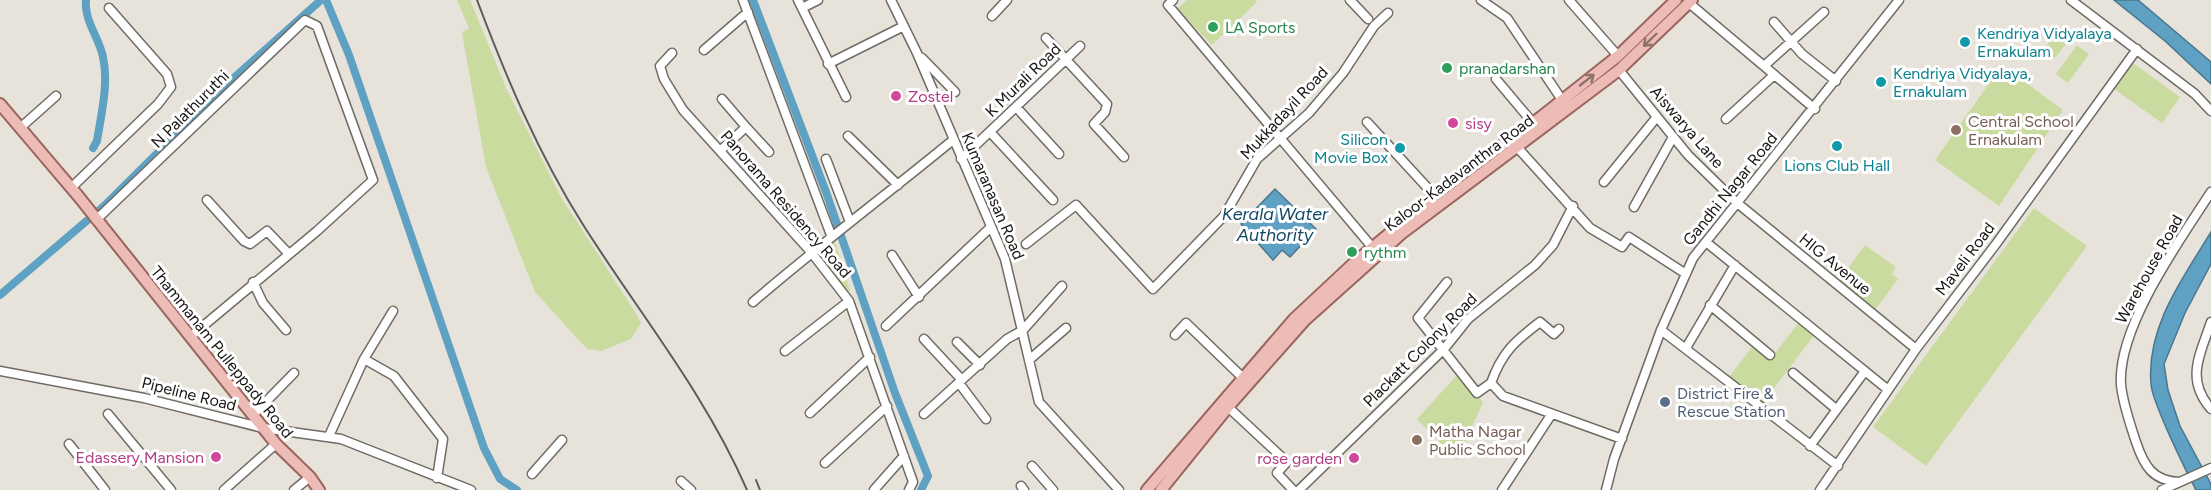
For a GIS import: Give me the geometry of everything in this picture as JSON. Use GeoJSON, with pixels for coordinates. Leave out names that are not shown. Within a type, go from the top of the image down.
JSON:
{"type":"FeatureCollection","features":[{"type":"Feature","properties":{"kind":"main road","name":"Kaloor-Kadavanthra Road"},"geometry":{"type":"LineString","coordinates":[[1161,490],[1284,336],[1401,234],[1514,143],[1533,123],[1617,56],[1676,0]]}},
{"type":"Feature","properties":{"kind":"main road","name":"Kaloor-Kadavanthra Road"},"geometry":{"type":"LineString","coordinates":[[1147,490],[1242,377],[1372,247],[1434,196],[1619,70],[1689,1]]}},
{"type":"Feature","properties":{"kind":"main road","name":"Thammanam Pulleppady Road"},"geometry":{"type":"LineString","coordinates":[[0,104],[75,193],[276,444],[310,477],[319,490]]}},
{"type":"Feature","properties":{"kind":"main road","name":"Thammanam Pulleppady Road"},"geometry":{"type":"LineString","coordinates":[[75,193],[80,209],[90,222],[105,232]]}},
{"type":"Feature","properties":{"kind":"street"},"geometry":{"type":"LineString","coordinates":[[743,0],[831,235]]}},
{"type":"Feature","properties":{"kind":"street"},"geometry":{"type":"LineString","coordinates":[[818,0],[800,4],[846,97]]}},
{"type":"Feature","properties":{"kind":"street"},"geometry":{"type":"LineString","coordinates":[[992,16],[1007,0]]}},
{"type":"Feature","properties":{"kind":"street"},"geometry":{"type":"LineString","coordinates":[[1350,0],[1368,19]]}},
{"type":"Feature","properties":{"kind":"street"},"geometry":{"type":"LineString","coordinates":[[1481,0],[1507,18],[1562,100]]}},
{"type":"Feature","properties":{"kind":"street"},"geometry":{"type":"LineString","coordinates":[[1569,0],[1617,56]]}},
{"type":"Feature","properties":{"kind":"street","name":"Gandhi Nagar Road"},"geometry":{"type":"LineString","coordinates":[[1606,490],[1661,330],[1694,258],[1736,202],[1815,109],[1899,0]]}},
{"type":"Feature","properties":{"kind":"street"},"geometry":{"type":"LineString","coordinates":[[2071,0],[2195,94],[2211,111]]}},
{"type":"Feature","properties":{"kind":"street"},"geometry":{"type":"LineString","coordinates":[[1689,1],[1815,109]]}},
{"type":"Feature","properties":{"kind":"street","name":"Kumaranasan Road"},"geometry":{"type":"LineString","coordinates":[[896,2],[904,26],[1005,259],[1023,330],[1035,391],[1045,411],[1119,490]]}},
{"type":"Feature","properties":{"kind":"street"},"geometry":{"type":"LineString","coordinates":[[1171,3],[1278,138],[1372,247]]}},
{"type":"Feature","properties":{"kind":"street"},"geometry":{"type":"LineString","coordinates":[[75,193],[171,87],[166,74],[109,8]]}},
{"type":"Feature","properties":{"kind":"street"},"geometry":{"type":"LineString","coordinates":[[704,50],[748,12]]}},
{"type":"Feature","properties":{"kind":"street"},"geometry":{"type":"LineString","coordinates":[[1764,66],[1824,12]]}},
{"type":"Feature","properties":{"kind":"street","name":"Mukkadayil Road"},"geometry":{"type":"LineString","coordinates":[[1026,244],[1076,205],[1153,289],[1224,216],[1257,159],[1278,138],[1309,113],[1343,73],[1374,26],[1388,13]]}},
{"type":"Feature","properties":{"kind":"street","name":"N Palathuruthi"},"geometry":{"type":"LineString","coordinates":[[96,220],[305,20],[317,26],[324,41],[373,180],[289,254]]}},
{"type":"Feature","properties":{"kind":"street"},"geometry":{"type":"LineString","coordinates":[[1774,22],[1791,43],[1836,81]]}},
{"type":"Feature","properties":{"kind":"street"},"geometry":{"type":"LineString","coordinates":[[828,64],[904,26]]}},
{"type":"Feature","properties":{"kind":"street"},"geometry":{"type":"LineString","coordinates":[[1046,39],[1107,104],[1105,112],[1094,124],[1124,157]]}},
{"type":"Feature","properties":{"kind":"street","name":"K Murali Road"},"geometry":{"type":"LineString","coordinates":[[961,159],[1080,46]]}},
{"type":"Feature","properties":{"kind":"street","name":"Maveli Road"},"geometry":{"type":"LineString","coordinates":[[1820,490],[1887,389],[1996,244],[2137,49]]}},
{"type":"Feature","properties":{"kind":"street","name":"Panorama Residency Road"},"geometry":{"type":"LineString","coordinates":[[672,53],[660,66],[664,79],[683,110],[811,252],[849,301],[913,482],[909,490]]}},
{"type":"Feature","properties":{"kind":"street"},"geometry":{"type":"LineString","coordinates":[[917,53],[955,92]]}},
{"type":"Feature","properties":{"kind":"street","name":"Aiswarya Lane"},"geometry":{"type":"LineString","coordinates":[[1619,70],[1656,118],[1736,202]]}},
{"type":"Feature","properties":{"kind":"street"},"geometry":{"type":"LineString","coordinates":[[1726,119],[1774,75]]}},
{"type":"Feature","properties":{"kind":"street"},"geometry":{"type":"LineString","coordinates":[[1496,79],[1533,123]]}},
{"type":"Feature","properties":{"kind":"street"},"geometry":{"type":"LineString","coordinates":[[20,128],[56,96]]}},
{"type":"Feature","properties":{"kind":"street"},"geometry":{"type":"LineString","coordinates":[[722,99],[769,152]]}},
{"type":"Feature","properties":{"kind":"street"},"geometry":{"type":"LineString","coordinates":[[1016,107],[1059,154]]}},
{"type":"Feature","properties":{"kind":"street"},"geometry":{"type":"LineString","coordinates":[[1604,182],[1656,118]]}},
{"type":"Feature","properties":{"kind":"street"},"geometry":{"type":"LineString","coordinates":[[1367,122],[1434,196]]}},
{"type":"Feature","properties":{"kind":"street"},"geometry":{"type":"LineString","coordinates":[[721,150],[746,127]]}},
{"type":"Feature","properties":{"kind":"street"},"geometry":{"type":"LineString","coordinates":[[990,132],[1053,200]]}},
{"type":"Feature","properties":{"kind":"street"},"geometry":{"type":"LineString","coordinates":[[848,136],[898,185]]}},
{"type":"Feature","properties":{"kind":"street"},"geometry":{"type":"LineString","coordinates":[[1634,207],[1673,137]]}},
{"type":"Feature","properties":{"kind":"street"},"geometry":{"type":"LineString","coordinates":[[753,302],[831,235],[953,140]]}},
{"type":"Feature","properties":{"kind":"street"},"geometry":{"type":"LineString","coordinates":[[1514,143],[1573,206],[1590,228],[1622,247],[1629,237],[1686,274]]}},
{"type":"Feature","properties":{"kind":"street"},"geometry":{"type":"LineString","coordinates":[[826,159],[849,223]]}},
{"type":"Feature","properties":{"kind":"street","name":"Warehouse Road"},"geometry":{"type":"LineString","coordinates":[[2182,481],[2165,481],[2155,476],[2138,448],[2121,385],[2122,365],[2127,345],[2144,303],[2211,192]]}},
{"type":"Feature","properties":{"kind":"street"},"geometry":{"type":"LineString","coordinates":[[190,337],[289,254],[267,231],[250,244],[244,241],[207,200]]}},
{"type":"Feature","properties":{"kind":"street","name":"HIG Avenue"},"geometry":{"type":"LineString","coordinates":[[1736,202],[1916,349]]}},
{"type":"Feature","properties":{"kind":"street","name":"Plackatt Colony Road"},"geometry":{"type":"LineString","coordinates":[[1299,490],[1444,349],[1468,319],[1535,265],[1553,244],[1573,206]]}},
{"type":"Feature","properties":{"kind":"street"},"geometry":{"type":"LineString","coordinates":[[886,326],[991,227]]}},
{"type":"Feature","properties":{"kind":"street"},"geometry":{"type":"LineString","coordinates":[[1706,242],[1887,389]]}},
{"type":"Feature","properties":{"kind":"street"},"geometry":{"type":"LineString","coordinates":[[892,255],[919,297]]}},
{"type":"Feature","properties":{"kind":"street"},"geometry":{"type":"LineString","coordinates":[[1686,348],[1735,265]]}},
{"type":"Feature","properties":{"kind":"street"},"geometry":{"type":"LineString","coordinates":[[253,282],[262,303],[286,330]]}},
{"type":"Feature","properties":{"kind":"street"},"geometry":{"type":"LineString","coordinates":[[1447,282],[1418,318],[1477,393],[1491,383],[1499,360],[1522,336],[1540,322],[1554,334],[1559,329]]}},
{"type":"Feature","properties":{"kind":"street"},"geometry":{"type":"LineString","coordinates":[[924,414],[1007,339],[1023,330],[1062,286]]}},
{"type":"Feature","properties":{"kind":"street"},"geometry":{"type":"LineString","coordinates":[[785,351],[849,301]]}},
{"type":"Feature","properties":{"kind":"street"},"geometry":{"type":"LineString","coordinates":[[1710,304],[1770,355]]}},
{"type":"Feature","properties":{"kind":"street"},"geometry":{"type":"LineString","coordinates":[[328,436],[364,359],[393,311]]}},
{"type":"Feature","properties":{"kind":"street"},"geometry":{"type":"LineString","coordinates":[[2211,322],[2195,372],[2200,396],[2211,409]]}},
{"type":"Feature","properties":{"kind":"street"},"geometry":{"type":"LineString","coordinates":[[1175,335],[1186,323],[1242,377]]}},
{"type":"Feature","properties":{"kind":"street"},"geometry":{"type":"LineString","coordinates":[[1029,360],[1066,328]]}},
{"type":"Feature","properties":{"kind":"street"},"geometry":{"type":"LineString","coordinates":[[1661,330],[1838,466]]}},
{"type":"Feature","properties":{"kind":"street"},"geometry":{"type":"LineString","coordinates":[[924,339],[960,381],[986,418]]}},
{"type":"Feature","properties":{"kind":"street"},"geometry":{"type":"LineString","coordinates":[[957,342],[980,365]]}},
{"type":"Feature","properties":{"kind":"street"},"geometry":{"type":"LineString","coordinates":[[810,412],[870,357]]}},
{"type":"Feature","properties":{"kind":"street"},"geometry":{"type":"LineString","coordinates":[[364,359],[393,376],[442,439],[438,478]]}},
{"type":"Feature","properties":{"kind":"street","name":"Pipeline Road"},"geometry":{"type":"LineString","coordinates":[[0,371],[144,398],[263,428],[328,436],[362,446],[471,490]]}},
{"type":"Feature","properties":{"kind":"street"},"geometry":{"type":"LineString","coordinates":[[1810,446],[1865,371]]}},
{"type":"Feature","properties":{"kind":"street"},"geometry":{"type":"LineString","coordinates":[[253,415],[294,373]]}},
{"type":"Feature","properties":{"kind":"street"},"geometry":{"type":"LineString","coordinates":[[1793,373],[1836,409]]}},
{"type":"Feature","properties":{"kind":"street"},"geometry":{"type":"LineString","coordinates":[[1491,383],[1503,396],[1551,416],[1622,440]]}},
{"type":"Feature","properties":{"kind":"street"},"geometry":{"type":"LineString","coordinates":[[825,463],[887,406]]}},
{"type":"Feature","properties":{"kind":"street"},"geometry":{"type":"LineString","coordinates":[[1228,406],[1287,462],[1277,473],[1293,490]]}},
{"type":"Feature","properties":{"kind":"street"},"geometry":{"type":"LineString","coordinates":[[108,414],[171,490]]}},
{"type":"Feature","properties":{"kind":"street"},"geometry":{"type":"LineString","coordinates":[[1502,490],[1551,416]]}},
{"type":"Feature","properties":{"kind":"street"},"geometry":{"type":"LineString","coordinates":[[532,474],[562,440]]}},
{"type":"Feature","properties":{"kind":"street"},"geometry":{"type":"LineString","coordinates":[[69,444],[105,490]]}},
{"type":"Feature","properties":{"kind":"street"},"geometry":{"type":"LineString","coordinates":[[224,490],[276,444]]}},
{"type":"Feature","properties":{"kind":"street"},"geometry":{"type":"LineString","coordinates":[[874,490],[904,456]]}},
{"type":"Feature","properties":{"kind":"street"},"geometry":{"type":"LineString","coordinates":[[1032,466],[1053,490]]}},
{"type":"Feature","properties":{"kind":"street"},"geometry":{"type":"LineString","coordinates":[[2162,490],[2211,468]]}},
{"type":"Feature","properties":{"kind":"street"},"geometry":{"type":"LineString","coordinates":[[294,490],[310,477]]}},
{"type":"Feature","properties":{"kind":"street"},"geometry":{"type":"LineString","coordinates":[[681,481],[691,490]]}},
{"type":"Feature","properties":{"kind":"green space"},"geometry":{"type":"Polygon","coordinates":[[[457,0],[470,0],[507,90],[561,197],[637,315],[641,323],[631,339],[601,351],[587,349],[535,292],[486,167],[462,33],[469,28],[457,0]]]}},
{"type":"Feature","properties":{"kind":"green space","name":"LA Sports"},"geometry":{"type":"Polygon","coordinates":[[[1187,0],[1255,0],[1257,2],[1212,45],[1177,9],[1187,0]]]}},
{"type":"Feature","properties":{"kind":"green space"},"geometry":{"type":"Polygon","coordinates":[[[2060,27],[2072,36],[2055,58],[2044,49],[2060,27]]]}},
{"type":"Feature","properties":{"kind":"green space"},"geometry":{"type":"Polygon","coordinates":[[[2077,45],[2089,54],[2068,83],[2056,74],[2077,45]]]}},
{"type":"Feature","properties":{"kind":"green space"},"geometry":{"type":"Polygon","coordinates":[[[2133,63],[2180,97],[2162,123],[2114,89],[2133,63]]]}},
{"type":"Feature","properties":{"kind":"green space"},"geometry":{"type":"Polygon","coordinates":[[[2002,65],[2063,110],[1999,206],[1935,160],[2002,65]]]}},
{"type":"Feature","properties":{"kind":"green space"},"geometry":{"type":"Polygon","coordinates":[[[2034,208],[2087,246],[1926,466],[1873,427],[2034,208]]]}},
{"type":"Feature","properties":{"kind":"green space"},"geometry":{"type":"Polygon","coordinates":[[[834,239],[850,290],[847,293],[819,257],[818,251],[834,239]]]}},
{"type":"Feature","properties":{"kind":"green space"},"geometry":{"type":"Polygon","coordinates":[[[1865,245],[1896,267],[1892,274],[1898,279],[1875,310],[1839,281],[1865,245]]]}},
{"type":"Feature","properties":{"kind":"green space"},"geometry":{"type":"Polygon","coordinates":[[[1799,322],[1815,334],[1763,403],[1729,377],[1752,347],[1770,360],[1799,322]]]}},
{"type":"Feature","properties":{"kind":"green space"},"geometry":{"type":"Polygon","coordinates":[[[1457,375],[1483,402],[1457,460],[1417,419],[1457,375]]]}},
{"type":"Feature","properties":{"kind":"water"},"geometry":{"type":"Polygon","coordinates":[[[2114,0],[2138,0],[2211,62],[2211,84],[2165,41],[2114,0]]]}},
{"type":"Feature","properties":{"kind":"water","name":"Kerala Water Authority"},"geometry":{"type":"Polygon","coordinates":[[[1275,189],[1316,229],[1290,257],[1282,250],[1273,260],[1241,224],[1275,189]]]}},
{"type":"Feature","properties":{"kind":"water"},"geometry":{"type":"Polygon","coordinates":[[[2211,232],[2211,264],[2185,313],[2164,364],[2168,390],[2180,426],[2211,484],[2211,490],[2196,490],[2157,405],[2151,384],[2151,363],[2160,323],[2178,285],[2211,232]]]}},
{"type":"Feature","properties":{"kind":"waterway"},"geometry":{"type":"LineString","coordinates":[[86,0],[87,15],[105,67],[104,99],[97,141],[93,148]]}},
{"type":"Feature","properties":{"kind":"waterway"},"geometry":{"type":"LineString","coordinates":[[0,295],[104,206],[227,84],[321,0]]}},
{"type":"Feature","properties":{"kind":"waterway"},"geometry":{"type":"LineString","coordinates":[[326,0],[349,55],[484,448],[500,479],[517,490]]}},
{"type":"Feature","properties":{"kind":"waterway"},"geometry":{"type":"LineString","coordinates":[[753,0],[826,192],[895,393],[928,476],[921,490]]}},
{"type":"Feature","properties":{"kind":"railway"},"geometry":{"type":"LineString","coordinates":[[477,0],[511,86],[551,169],[603,256],[691,386],[730,454],[747,490]]}},
{"type":"Feature","properties":{"kind":"railway"},"geometry":{"type":"LineString","coordinates":[[756,480],[760,490]]}},
{"type":"Feature","properties":{"kind":"place","name":"LA Sports"},"geometry":{"type":"Point","coordinates":[1213,27]}},
{"type":"Feature","properties":{"kind":"place","name":"Kendriya Vidyalaya Ernakulam"},"geometry":{"type":"Point","coordinates":[1965,42]}},
{"type":"Feature","properties":{"kind":"place","name":"pranadarshan"},"geometry":{"type":"Point","coordinates":[1447,68]}},
{"type":"Feature","properties":{"kind":"place","name":"Kendriya Vidyalaya, Ernakulam"},"geometry":{"type":"Point","coordinates":[1881,82]}},
{"type":"Feature","properties":{"kind":"place","name":"Zostel"},"geometry":{"type":"Point","coordinates":[896,96]}},
{"type":"Feature","properties":{"kind":"place","name":"sisy"},"geometry":{"type":"Point","coordinates":[1453,123]}},
{"type":"Feature","properties":{"kind":"place","name":"Central School Ernakulam"},"geometry":{"type":"Point","coordinates":[1956,130]}},
{"type":"Feature","properties":{"kind":"place","name":"Lions Club Hall"},"geometry":{"type":"Point","coordinates":[1837,146]}},
{"type":"Feature","properties":{"kind":"place","name":"Silicon Movie Box"},"geometry":{"type":"Point","coordinates":[1400,148]}},
{"type":"Feature","properties":{"kind":"place","name":"rythm"},"geometry":{"type":"Point","coordinates":[1352,252]}},
{"type":"Feature","properties":{"kind":"place","name":"District Fire & Rescue Station"},"geometry":{"type":"Point","coordinates":[1665,402]}},
{"type":"Feature","properties":{"kind":"place","name":"Matha Nagar Public School"},"geometry":{"type":"Point","coordinates":[1417,440]}},
{"type":"Feature","properties":{"kind":"place","name":"Edassery Mansion"},"geometry":{"type":"Point","coordinates":[216,457]}},
{"type":"Feature","properties":{"kind":"place","name":"rose garden"},"geometry":{"type":"Point","coordinates":[1354,458]}}]}
